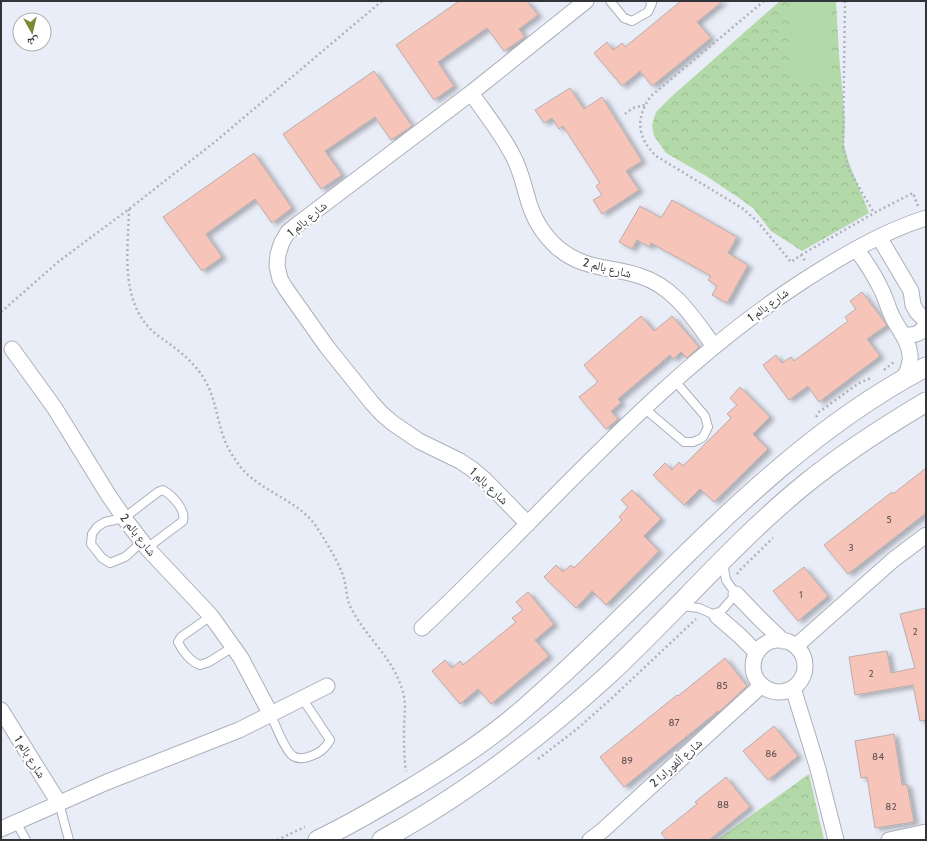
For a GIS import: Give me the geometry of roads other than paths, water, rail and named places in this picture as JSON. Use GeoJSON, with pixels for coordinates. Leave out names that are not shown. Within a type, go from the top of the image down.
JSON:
{"type":"FeatureCollection","features":[{"type":"Feature","properties":{"kind":"street","name":"شارع بالم 1"},"geometry":{"type":"LineString","coordinates":[[528,524],[484,479],[472,469],[460,460],[419,441],[406,433],[382,414],[327,347],[286,289],[280,278],[277,266],[278,254],[282,242],[288,232],[471,93],[586,1]]}},
{"type":"Feature","properties":{"kind":"street","name":"شارع بالم 2"},"geometry":{"type":"LineString","coordinates":[[471,93],[514,156],[520,169],[531,210],[538,224],[547,236],[558,247],[583,263],[641,276],[665,289],[685,307],[714,346]]}},
{"type":"Feature","properties":{"kind":"street","name":"شارع بالم 1"},"geometry":{"type":"LineString","coordinates":[[422,628],[458,594],[601,450],[714,346],[764,308],[815,273],[856,249],[922,214]]}},
{"type":"Feature","properties":{"kind":"street"},"geometry":{"type":"LineString","coordinates":[[879,237],[911,291],[913,305],[926,322],[922,331],[918,334],[907,335],[905,340]]}},
{"type":"Feature","properties":{"kind":"street"},"geometry":{"type":"LineString","coordinates":[[856,249],[875,276],[896,325],[905,340],[910,361],[909,368],[902,380]]}},
{"type":"Feature","properties":{"kind":"street"},"geometry":{"type":"LineString","coordinates":[[888,304],[888,299],[895,291],[900,289],[911,291],[917,295],[926,308]]}},
{"type":"Feature","properties":{"kind":"street","name":"شارع بالم 2"},"geometry":{"type":"LineString","coordinates":[[12,349],[58,413],[109,496],[144,545],[210,616],[241,658],[271,715]]}},
{"type":"Feature","properties":{"kind":"street"},"geometry":{"type":"LineString","coordinates":[[313,833],[346,826],[406,779],[455,762],[492,736],[586,653],[702,539],[775,471],[829,428],[875,396],[926,367]]}},
{"type":"Feature","properties":{"kind":"street"},"geometry":{"type":"LineString","coordinates":[[382,840],[442,805],[488,773],[545,729],[607,676],[766,518],[804,485],[845,454],[926,402]]}},
{"type":"Feature","properties":{"kind":"street"},"geometry":{"type":"LineString","coordinates":[[789,643],[926,534]]}},
{"type":"Feature","properties":{"kind":"street"},"geometry":{"type":"LineString","coordinates":[[733,591],[761,620],[801,652],[804,660],[805,668],[801,679],[793,688],[777,692],[769,690],[756,678],[754,661],[757,653],[765,644],[777,640],[789,643]]}},
{"type":"Feature","properties":{"kind":"street"},"geometry":{"type":"LineString","coordinates":[[717,616],[757,653]]}},
{"type":"Feature","properties":{"kind":"street","name":"شارع ألفورادا 2"},"geometry":{"type":"LineString","coordinates":[[590,840],[762,685]]}},
{"type":"Feature","properties":{"kind":"street"},"geometry":{"type":"LineString","coordinates":[[1,829],[114,780],[232,733],[327,686]]}},
{"type":"Feature","properties":{"kind":"street"},"geometry":{"type":"LineString","coordinates":[[793,688],[818,769],[836,840]]}},
{"type":"Feature","properties":{"kind":"street","name":"شارع بالم 1"},"geometry":{"type":"LineString","coordinates":[[1,710],[59,803]]}},
{"type":"Feature","properties":{"kind":"street"},"geometry":{"type":"LineString","coordinates":[[488,773],[489,764],[493,757],[518,735],[520,725],[517,715]]}},
{"type":"Feature","properties":{"kind":"street"},"geometry":{"type":"LineString","coordinates":[[888,840],[926,832]]}},
{"type":"Feature","properties":{"kind":"lane"},"geometry":{"type":"LineString","coordinates":[[610,1],[624,18],[632,21],[648,12],[652,3],[650,1]]}},
{"type":"Feature","properties":{"kind":"lane"},"geometry":{"type":"LineString","coordinates":[[644,409],[683,442],[693,442],[703,437],[708,427],[705,416],[675,381]]}},
{"type":"Feature","properties":{"kind":"lane"},"geometry":{"type":"LineString","coordinates":[[163,490],[168,492],[184,512],[183,521],[144,545],[125,557],[110,563],[102,558],[91,544],[92,534],[97,527],[105,522],[124,518],[158,492],[163,490]]}},
{"type":"Feature","properties":{"kind":"lane"},"geometry":{"type":"LineString","coordinates":[[678,605],[699,608],[717,616],[733,591],[726,580],[723,561]]}},
{"type":"Feature","properties":{"kind":"lane"},"geometry":{"type":"LineString","coordinates":[[210,616],[181,637],[178,642],[180,646],[193,662],[200,665],[209,662],[233,647]]}},
{"type":"Feature","properties":{"kind":"lane"},"geometry":{"type":"LineString","coordinates":[[271,715],[282,740],[293,756],[302,759],[316,754],[326,748],[330,740],[302,698]]}},
{"type":"Feature","properties":{"kind":"lane"},"geometry":{"type":"LineString","coordinates":[[59,803],[69,840]]}},
{"type":"Feature","properties":{"kind":"lane"},"geometry":{"type":"LineString","coordinates":[[16,822],[24,833],[26,840]]}}]}
